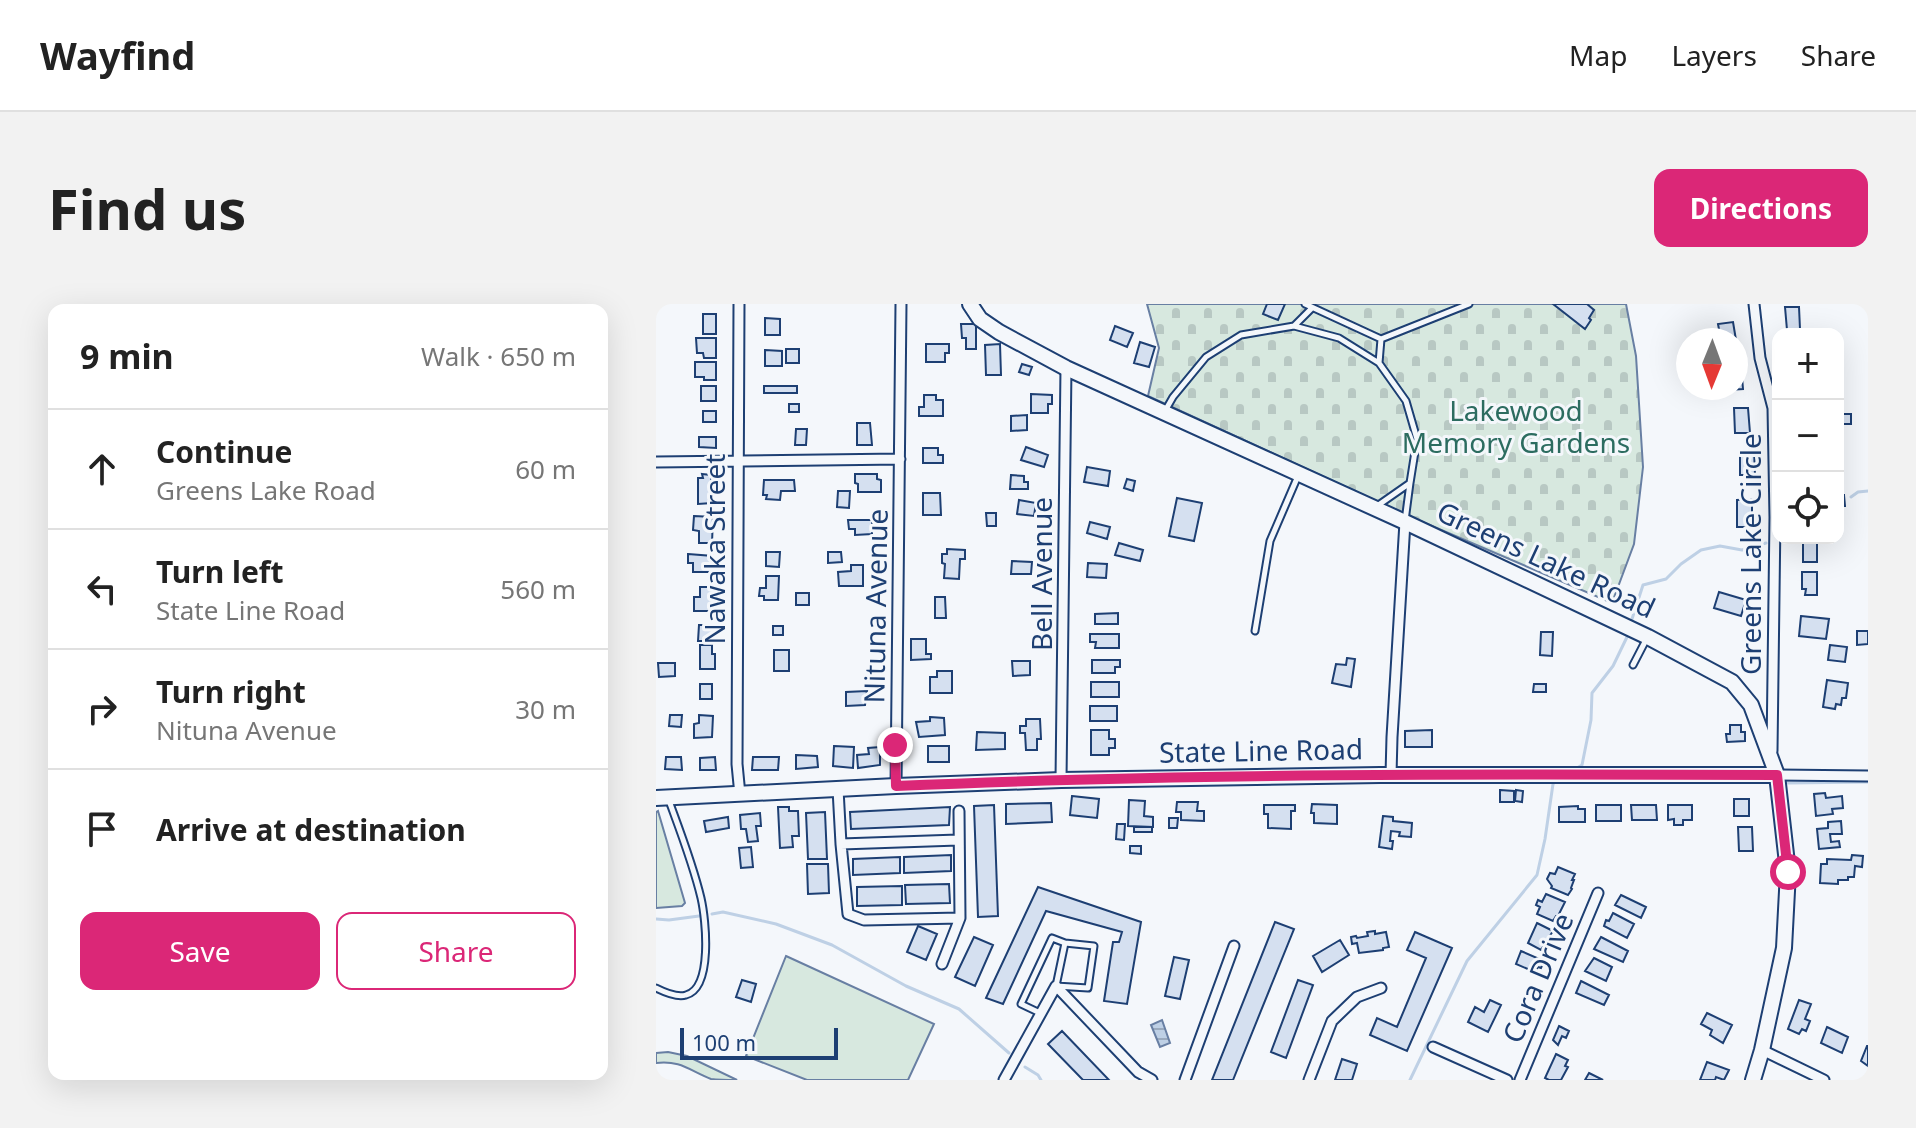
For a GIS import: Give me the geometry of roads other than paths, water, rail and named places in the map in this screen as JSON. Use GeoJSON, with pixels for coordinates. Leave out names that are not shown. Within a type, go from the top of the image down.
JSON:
{"type":"FeatureCollection","features":[{"type":"Feature","properties":{"kind":"street","name":"Nawaka Street"},"geometry":{"type":"LineString","coordinates":[[739,304],[737,764],[740,795]]}},
{"type":"Feature","properties":{"kind":"street","name":"Nituna Avenue"},"geometry":{"type":"LineString","coordinates":[[896,786],[901,304]]}},
{"type":"Feature","properties":{"kind":"street","name":"Greens Lake Road"},"geometry":{"type":"LineString","coordinates":[[970,304],[980,319],[999,332],[1066,368],[1405,522],[1648,637],[1732,682],[1751,705],[1777,775],[1788,872],[1784,948],[1753,1080]]}},
{"type":"Feature","properties":{"kind":"street","name":"Greens Lake Circle"},"geometry":{"type":"LineString","coordinates":[[1754,304],[1760,358],[1773,408],[1772,759]]}},
{"type":"Feature","properties":{"kind":"street","name":"Bell Avenue"},"geometry":{"type":"LineString","coordinates":[[1061,780],[1066,368]]}},
{"type":"Feature","properties":{"kind":"street"},"geometry":{"type":"LineString","coordinates":[[656,462],[900,459]]}},
{"type":"Feature","properties":{"kind":"street"},"geometry":{"type":"LineString","coordinates":[[1391,775],[1405,522]]}},
{"type":"Feature","properties":{"kind":"street","name":"State Line Road"},"geometry":{"type":"LineString","coordinates":[[662,797],[1061,780],[1391,775],[1868,776]]}},
{"type":"Feature","properties":{"kind":"street"},"geometry":{"type":"LineString","coordinates":[[838,789],[848,914],[864,920],[960,918]]}},
{"type":"Feature","properties":{"kind":"street"},"geometry":{"type":"LineString","coordinates":[[942,964],[960,918],[959,811]]}},
{"type":"Feature","properties":{"kind":"street"},"geometry":{"type":"LineString","coordinates":[[841,844],[958,840]]}},
{"type":"Feature","properties":{"kind":"street","name":"Cora Drive"},"geometry":{"type":"LineString","coordinates":[[1520,1080],[1598,893]]}},
{"type":"Feature","properties":{"kind":"street"},"geometry":{"type":"LineString","coordinates":[[1185,1080],[1234,946]]}},
{"type":"Feature","properties":{"kind":"street"},"geometry":{"type":"LineString","coordinates":[[1004,1080],[1056,986],[1138,1072],[1152,1080]]}},
{"type":"Feature","properties":{"kind":"street"},"geometry":{"type":"LineString","coordinates":[[1309,1080],[1332,1021],[1357,997],[1381,988]]}},
{"type":"Feature","properties":{"kind":"street"},"geometry":{"type":"LineString","coordinates":[[1433,1047],[1507,1080]]}},
{"type":"Feature","properties":{"kind":"street"},"geometry":{"type":"LineString","coordinates":[[1762,1050],[1824,1080]]}},
{"type":"Feature","properties":{"kind":"lane"},"geometry":{"type":"LineString","coordinates":[[1305,304],[1381,339],[1469,304]]}},
{"type":"Feature","properties":{"kind":"lane"},"geometry":{"type":"LineString","coordinates":[[1294,326],[1312,308]]}},
{"type":"Feature","properties":{"kind":"lane"},"geometry":{"type":"LineString","coordinates":[[1165,412],[1173,397],[1206,357],[1241,335],[1294,326],[1339,338],[1379,363],[1406,401],[1417,439],[1405,522]]}},
{"type":"Feature","properties":{"kind":"lane"},"geometry":{"type":"LineString","coordinates":[[1379,363],[1381,339]]}},
{"type":"Feature","properties":{"kind":"lane"},"geometry":{"type":"LineString","coordinates":[[1255,631],[1270,541],[1299,475]]}},
{"type":"Feature","properties":{"kind":"lane"},"geometry":{"type":"LineString","coordinates":[[1373,509],[1410,483]]}},
{"type":"Feature","properties":{"kind":"lane"},"geometry":{"type":"LineString","coordinates":[[1633,665],[1648,637]]}},
{"type":"Feature","properties":{"kind":"lane"},"geometry":{"type":"LineString","coordinates":[[656,988],[680,996],[687,995],[695,991],[704,973],[702,900],[662,797]]}},
{"type":"Feature","properties":{"kind":"lane"},"geometry":{"type":"LineString","coordinates":[[1041,1014],[1021,1004],[1052,938],[1065,943],[1094,946],[1088,988],[1056,986],[1065,943]]}},
{"type":"Feature","properties":{"kind":"water"},"geometry":{"type":"Polygon","coordinates":[[[1162,1020],[1170,1043],[1160,1047],[1151,1025],[1162,1020]]]}},
{"type":"Feature","properties":{"kind":"waterway"},"geometry":{"type":"LineString","coordinates":[[1851,497],[1868,491]]}},
{"type":"Feature","properties":{"kind":"waterway"},"geometry":{"type":"LineString","coordinates":[[1632,619],[1643,585],[1666,579],[1701,550],[1720,546],[1742,550],[1766,543]]}},
{"type":"Feature","properties":{"kind":"waterway"},"geometry":{"type":"LineString","coordinates":[[1577,768],[1582,765],[1591,720],[1592,693],[1613,666],[1627,637]]}},
{"type":"Feature","properties":{"kind":"waterway"},"geometry":{"type":"LineString","coordinates":[[1410,1080],[1467,961],[1537,875],[1555,782]]}},
{"type":"Feature","properties":{"kind":"waterway"},"geometry":{"type":"LineString","coordinates":[[1788,783],[1868,782]]}},
{"type":"Feature","properties":{"kind":"waterway"},"geometry":{"type":"LineString","coordinates":[[712,914],[723,912],[776,924],[832,945],[906,986],[959,1009],[1009,1053]]}},
{"type":"Feature","properties":{"kind":"waterway"},"geometry":{"type":"LineString","coordinates":[[656,919],[699,916]]}},
{"type":"Feature","properties":{"kind":"waterway"},"geometry":{"type":"LineString","coordinates":[[1025,1067],[1041,1080]]}},
{"type":"Feature","properties":{"kind":"park label","name":"Lakewood Memory Gardens"},"geometry":{"type":"Point","coordinates":[1516,427]}}]}
